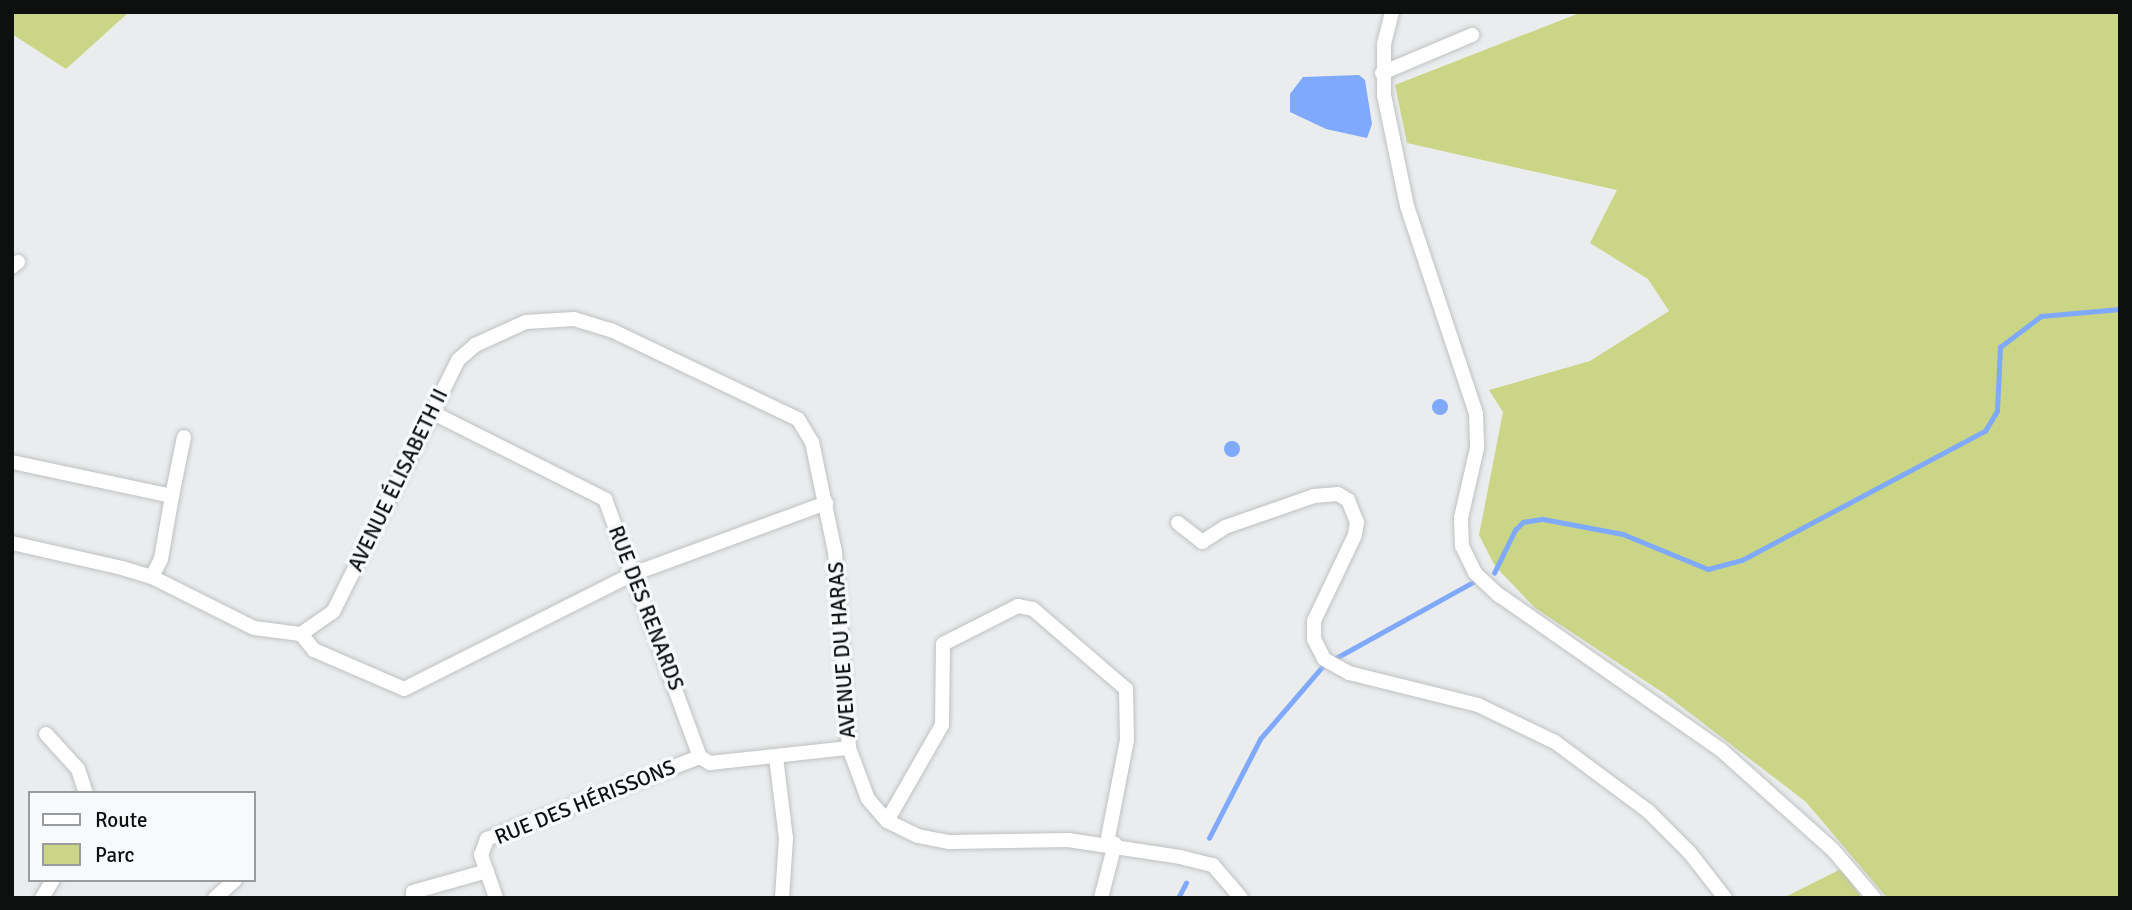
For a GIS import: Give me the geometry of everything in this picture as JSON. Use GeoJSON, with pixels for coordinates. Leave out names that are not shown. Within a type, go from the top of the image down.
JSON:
{"type":"FeatureCollection","features":[{"type":"Feature","properties":{"kind":"street"},"geometry":{"type":"LineString","coordinates":[[1392,12],[1382,73],[1407,206],[1476,414],[1477,448],[1461,518],[1462,546],[1475,573],[1499,595],[1720,749],[1833,850],[1874,898]]}},
{"type":"Feature","properties":{"kind":"street"},"geometry":{"type":"LineString","coordinates":[[1382,73],[1472,35]]}},
{"type":"Feature","properties":{"kind":"street","name":"AVENUE DU HARAS"},"geometry":{"type":"LineString","coordinates":[[501,333],[548,318],[573,319],[611,330],[798,419],[812,442],[826,503],[841,606],[849,748],[868,799],[887,821],[918,836],[950,842],[1111,843],[1213,865],[1241,898]]}},
{"type":"Feature","properties":{"kind":"street","name":"AVENUE ÉLISABETH II"},"geometry":{"type":"LineString","coordinates":[[301,634],[332,612],[458,360],[475,345],[501,333]]}},
{"type":"Feature","properties":{"kind":"street","name":"RUE DES RENARDS"},"geometry":{"type":"LineString","coordinates":[[431,412],[605,499],[701,757]]}},
{"type":"Feature","properties":{"kind":"street"},"geometry":{"type":"LineString","coordinates":[[152,577],[161,559],[184,437]]}},
{"type":"Feature","properties":{"kind":"street"},"geometry":{"type":"LineString","coordinates":[[12,462],[172,496]]}},
{"type":"Feature","properties":{"kind":"street"},"geometry":{"type":"LineString","coordinates":[[1178,523],[1202,542],[1225,527],[1314,496],[1338,494],[1348,500],[1354,507],[1355,535],[1314,621],[1314,639],[1324,659],[1349,673],[1478,705],[1555,742],[1648,811],[1690,853],[1725,898]]}},
{"type":"Feature","properties":{"kind":"street"},"geometry":{"type":"LineString","coordinates":[[12,542],[152,577],[254,628],[301,634],[314,650],[404,689],[633,574],[826,503]]}},
{"type":"Feature","properties":{"kind":"street"},"geometry":{"type":"LineString","coordinates":[[887,821],[942,724],[943,644],[1018,606],[1033,609],[1126,689],[1126,740],[1101,898]]}},
{"type":"Feature","properties":{"kind":"street"},"geometry":{"type":"LineString","coordinates":[[46,734],[78,769],[85,791]]}},
{"type":"Feature","properties":{"kind":"street"},"geometry":{"type":"LineString","coordinates":[[701,757],[710,762],[849,748]]}},
{"type":"Feature","properties":{"kind":"street","name":"RUE DES HÉRISSONS"},"geometry":{"type":"LineString","coordinates":[[496,898],[481,855],[487,839],[701,757]]}},
{"type":"Feature","properties":{"kind":"street"},"geometry":{"type":"LineString","coordinates":[[776,757],[786,838],[782,898]]}},
{"type":"Feature","properties":{"kind":"street"},"geometry":{"type":"LineString","coordinates":[[413,898],[413,892],[487,871]]}},
{"type":"Feature","properties":{"kind":"street"},"geometry":{"type":"LineString","coordinates":[[42,898],[52,882]]}},
{"type":"Feature","properties":{"kind":"street"},"geometry":{"type":"LineString","coordinates":[[215,898],[233,882]]}},
{"type":"Feature","properties":{"kind":"green space"},"geometry":{"type":"Polygon","coordinates":[[[12,12],[129,12],[66,69],[12,34],[12,12]]]}},
{"type":"Feature","properties":{"kind":"green space"},"geometry":{"type":"Polygon","coordinates":[[[1582,12],[2120,12],[2120,898],[1887,898],[1806,802],[1665,694],[1535,608],[1495,566],[1479,535],[1503,412],[1489,390],[1590,361],[1669,311],[1648,279],[1590,243],[1617,190],[1407,143],[1395,85],[1582,12]]]}},
{"type":"Feature","properties":{"kind":"green space"},"geometry":{"type":"Polygon","coordinates":[[[1841,869],[1862,898],[1783,898],[1841,869]]]}},
{"type":"Feature","properties":{"kind":"water"},"geometry":{"type":"Polygon","coordinates":[[[1359,75],[1365,80],[1372,124],[1367,138],[1326,129],[1290,112],[1290,94],[1303,77],[1359,75]]]}},
{"type":"Feature","properties":{"kind":"water"},"geometry":{"type":"Polygon","coordinates":[[[1440,399],[1446,401],[1446,413],[1440,415],[1434,413],[1432,407],[1434,401],[1440,399]]]}},
{"type":"Feature","properties":{"kind":"water"},"geometry":{"type":"Polygon","coordinates":[[[1232,441],[1238,443],[1238,455],[1232,457],[1226,455],[1224,449],[1226,443],[1232,441]]]}},
{"type":"Feature","properties":{"kind":"waterway"},"geometry":{"type":"LineString","coordinates":[[1494,573],[1515,530],[1523,522],[1543,519],[1623,534],[1708,569],[1742,560],[1985,431],[1997,411],[2000,347],[2041,316],[2120,309]]}},
{"type":"Feature","properties":{"kind":"waterway"},"geometry":{"type":"LineString","coordinates":[[1336,658],[1473,582]]}},
{"type":"Feature","properties":{"kind":"waterway"},"geometry":{"type":"LineString","coordinates":[[1209,838],[1260,739],[1321,668]]}},
{"type":"Feature","properties":{"kind":"waterway"},"geometry":{"type":"LineString","coordinates":[[1178,898],[1186,883]]}}]}
